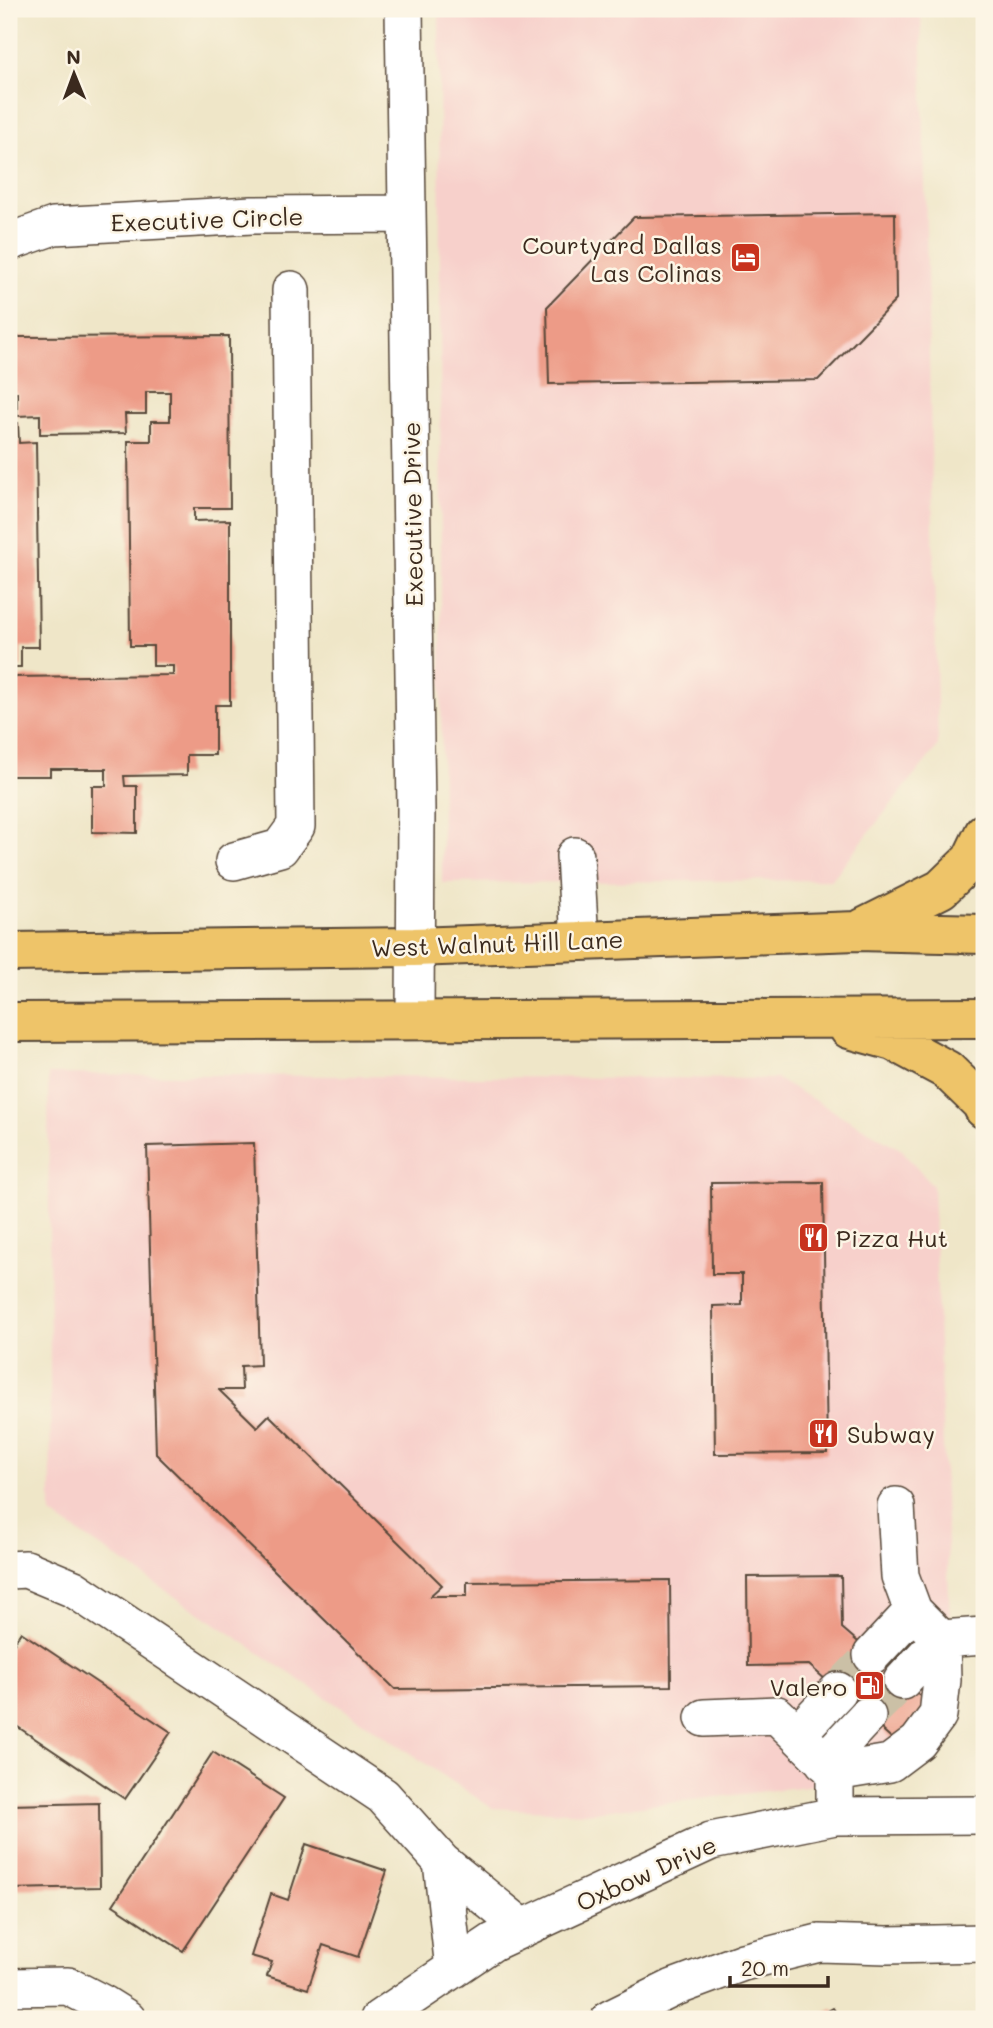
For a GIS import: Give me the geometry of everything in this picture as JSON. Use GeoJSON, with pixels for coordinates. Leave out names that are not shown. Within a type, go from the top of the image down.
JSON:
{"type":"FeatureCollection","features":[{"type":"Feature","properties":{"kind":"main road"},"geometry":{"type":"LineString","coordinates":[[857,931],[940,889],[971,860],[984,833]]}},
{"type":"Feature","properties":{"kind":"main road","name":"West Walnut Hill Lane"},"geometry":{"type":"LineString","coordinates":[[9,952],[414,947],[857,931],[984,934]]}},
{"type":"Feature","properties":{"kind":"main road"},"geometry":{"type":"LineString","coordinates":[[803,1018],[892,1041],[947,1070],[984,1109]]}},
{"type":"Feature","properties":{"kind":"main road"},"geometry":{"type":"LineString","coordinates":[[9,1022],[984,1018]]}},
{"type":"Feature","properties":{"kind":"street","name":"Executive Drive"},"geometry":{"type":"LineString","coordinates":[[404,9],[416,810],[415,1019]]}},
{"type":"Feature","properties":{"kind":"street","name":"Executive Circle"},"geometry":{"type":"LineString","coordinates":[[9,242],[54,226],[252,215],[407,214]]}},
{"type":"Feature","properties":{"kind":"street"},"geometry":{"type":"LineString","coordinates":[[234,861],[280,848],[296,826],[291,290]]}},
{"type":"Feature","properties":{"kind":"street"},"geometry":{"type":"LineString","coordinates":[[575,856],[580,941]]}},
{"type":"Feature","properties":{"kind":"street"},"geometry":{"type":"LineString","coordinates":[[830,1767],[890,1763],[918,1742],[938,1714],[942,1680],[941,1639],[914,1611],[900,1576],[896,1506]]}},
{"type":"Feature","properties":{"kind":"street"},"geometry":{"type":"LineString","coordinates":[[9,1570],[26,1569],[74,1589],[383,1796],[442,1861],[523,1928]]}},
{"type":"Feature","properties":{"kind":"street"},"geometry":{"type":"LineString","coordinates":[[872,1655],[914,1611]]}},
{"type":"Feature","properties":{"kind":"street"},"geometry":{"type":"LineString","coordinates":[[902,1681],[941,1639],[984,1636]]}},
{"type":"Feature","properties":{"kind":"street"},"geometry":{"type":"LineString","coordinates":[[797,1734],[838,1691]]}},
{"type":"Feature","properties":{"kind":"street"},"geometry":{"type":"LineString","coordinates":[[704,1718],[777,1715],[830,1767],[835,1816]]}},
{"type":"Feature","properties":{"kind":"street"},"geometry":{"type":"LineString","coordinates":[[830,1767],[867,1716]]}},
{"type":"Feature","properties":{"kind":"street","name":"Oxbow Drive"},"geometry":{"type":"LineString","coordinates":[[379,2019],[494,1942],[711,1841],[835,1816],[984,1815]]}},
{"type":"Feature","properties":{"kind":"street"},"geometry":{"type":"LineString","coordinates":[[442,1861],[454,1969]]}},
{"type":"Feature","properties":{"kind":"street"},"geometry":{"type":"LineString","coordinates":[[610,2019],[673,1988],[743,1962],[819,1943],[984,1943]]}},
{"type":"Feature","properties":{"kind":"street"},"geometry":{"type":"LineString","coordinates":[[9,1987],[68,1986],[127,2019]]}},
{"type":"Feature","properties":{"kind":"shaded area","name":"Courtyard Dallas Las Colinas"},"geometry":{"type":"Polygon","coordinates":[[[439,9],[921,9],[938,746],[831,880],[442,883],[439,9]]]}},
{"type":"Feature","properties":{"kind":"shaded area"},"geometry":{"type":"Polygon","coordinates":[[[48,1074],[777,1079],[902,1150],[933,1186],[953,1701],[938,1749],[915,1773],[585,1813],[492,1808],[51,1514],[48,1074]]]}},
{"type":"Feature","properties":{"kind":"building","name":"Courtyard Dallas Las Colinas"},"geometry":{"type":"Polygon","coordinates":[[[895,213],[896,300],[818,380],[549,384],[547,307],[634,217],[895,213]]]}},
{"type":"Feature","properties":{"kind":"building"},"geometry":{"type":"Polygon","coordinates":[[[229,336],[230,508],[194,508],[194,521],[230,520],[230,705],[215,705],[215,755],[187,755],[187,775],[124,776],[125,786],[137,786],[137,833],[92,832],[92,786],[106,786],[106,769],[50,769],[50,776],[9,776],[9,677],[173,675],[173,666],[153,666],[153,646],[130,646],[128,441],[151,441],[151,421],[170,421],[170,392],[146,392],[146,414],[125,414],[126,433],[40,434],[40,415],[17,416],[17,393],[9,394],[9,343],[16,343],[16,337],[229,336]]]}},
{"type":"Feature","properties":{"kind":"building"},"geometry":{"type":"Polygon","coordinates":[[[9,423],[18,423],[19,443],[36,442],[39,647],[21,647],[21,667],[9,667],[9,423]]]}},
{"type":"Feature","properties":{"kind":"building"},"geometry":{"type":"Polygon","coordinates":[[[254,1143],[260,1365],[241,1366],[242,1390],[219,1390],[257,1427],[269,1415],[442,1585],[430,1596],[467,1596],[467,1582],[670,1580],[671,1686],[395,1689],[156,1454],[147,1146],[254,1143]]]}},
{"type":"Feature","properties":{"kind":"building"},"geometry":{"type":"Polygon","coordinates":[[[823,1182],[827,1453],[715,1454],[713,1306],[742,1305],[742,1274],[712,1274],[711,1183],[823,1182]]]}},
{"type":"Feature","properties":{"kind":"building"},"geometry":{"type":"Polygon","coordinates":[[[841,1576],[842,1628],[930,1704],[896,1742],[809,1665],[748,1666],[747,1577],[841,1576]]]}},
{"type":"Feature","properties":{"kind":"building"},"geometry":{"type":"Polygon","coordinates":[[[21,1632],[171,1732],[125,1799],[9,1721],[9,1644],[12,1646],[21,1632]]]}},
{"type":"Feature","properties":{"kind":"building"},"geometry":{"type":"Polygon","coordinates":[[[213,1752],[284,1798],[183,1951],[113,1905],[213,1752]]]}},
{"type":"Feature","properties":{"kind":"building"},"geometry":{"type":"Polygon","coordinates":[[[99,1803],[100,1887],[9,1889],[9,1805],[99,1803]]]}},
{"type":"Feature","properties":{"kind":"building"},"geometry":{"type":"Polygon","coordinates":[[[306,1844],[387,1871],[358,1957],[323,1945],[308,1989],[267,1976],[272,1962],[251,1956],[271,1894],[288,1900],[306,1844]]]}},
{"type":"Feature","properties":{"kind":"building"},"geometry":{"type":"Polygon","coordinates":[[[833,2008],[840,2019],[814,2019],[833,2008]]]}},
{"type":"Feature","properties":{"kind":"tunnel"},"geometry":{"type":"LineString","coordinates":[[838,1691],[872,1655]]}},
{"type":"Feature","properties":{"kind":"tunnel"},"geometry":{"type":"LineString","coordinates":[[867,1716],[902,1681]]}},
{"type":"Feature","properties":{"kind":"place","name":"Courtyard Dallas Las Colinas"},"geometry":{"type":"Point","coordinates":[745,258]}},
{"type":"Feature","properties":{"kind":"place","name":"Pizza Hut"},"geometry":{"type":"Point","coordinates":[813,1237]}},
{"type":"Feature","properties":{"kind":"place","name":"Subway"},"geometry":{"type":"Point","coordinates":[824,1433]}},
{"type":"Feature","properties":{"kind":"place","name":"Valero"},"geometry":{"type":"Point","coordinates":[870,1686]}}]}
